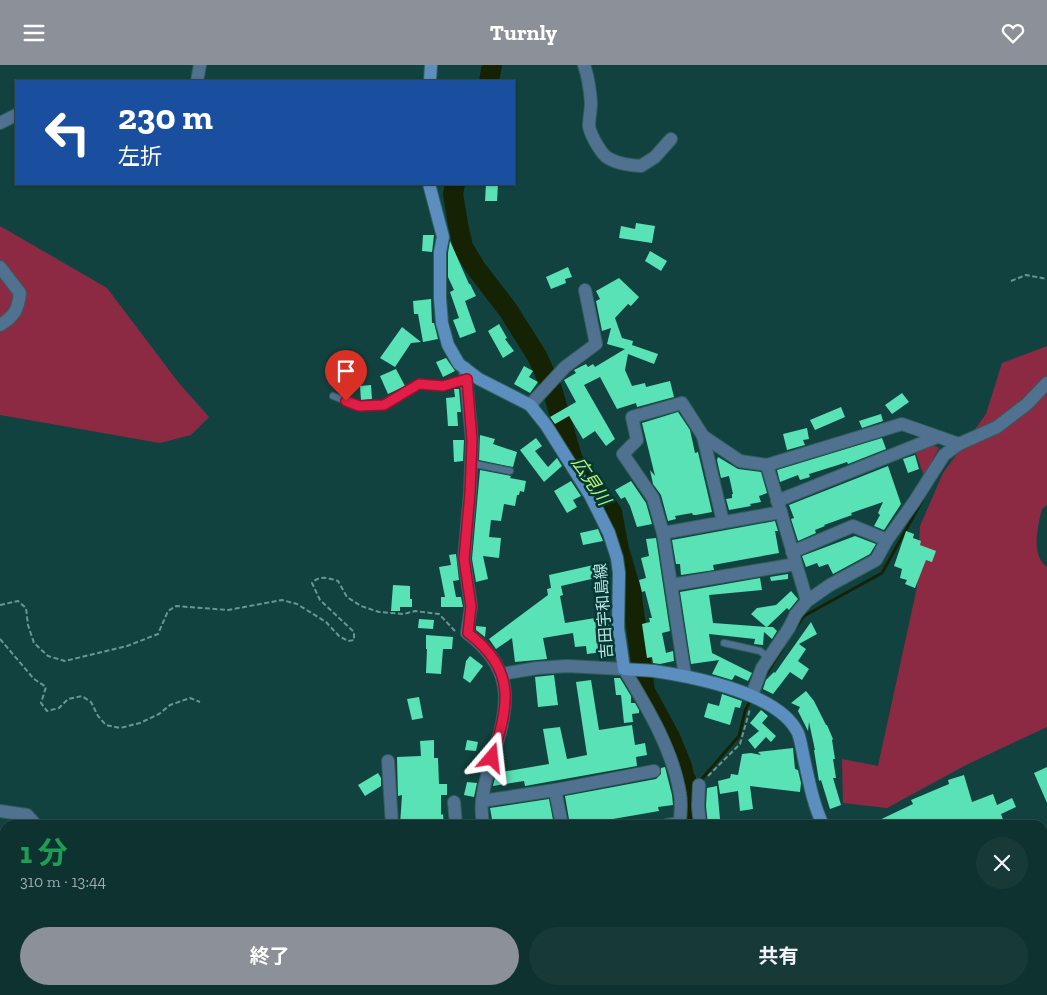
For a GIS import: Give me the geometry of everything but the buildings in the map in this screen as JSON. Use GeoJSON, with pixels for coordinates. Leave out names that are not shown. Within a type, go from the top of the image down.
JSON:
{"type":"FeatureCollection","features":[{"type":"Feature","properties":{"kind":"main road"},"geometry":{"type":"LineString","coordinates":[[430,80],[431,65]]}},
{"type":"Feature","properties":{"kind":"main road","name":"吉田宇和島線"},"geometry":{"type":"LineString","coordinates":[[429,185],[443,237],[440,252],[440,298],[442,323],[448,345],[466,373],[530,405],[546,425],[590,495],[609,533],[616,558],[619,573],[618,628],[629,670],[684,676],[754,696],[771,705],[792,722],[798,735],[813,798],[820,820]]}},
{"type":"Feature","properties":{"kind":"street"},"geometry":{"type":"LineString","coordinates":[[198,80],[200,65]]}},
{"type":"Feature","properties":{"kind":"street"},"geometry":{"type":"LineString","coordinates":[[584,65],[587,72],[591,103],[589,127],[592,138],[607,158],[618,161],[621,164],[641,166],[655,157],[671,139]]}},
{"type":"Feature","properties":{"kind":"street"},"geometry":{"type":"LineString","coordinates":[[0,123],[15,116]]}},
{"type":"Feature","properties":{"kind":"street"},"geometry":{"type":"LineString","coordinates":[[0,267],[20,293],[19,307],[8,320],[0,325]]}},
{"type":"Feature","properties":{"kind":"street"},"geometry":{"type":"LineString","coordinates":[[530,405],[565,367],[596,344],[584,290]]}},
{"type":"Feature","properties":{"kind":"street"},"geometry":{"type":"LineString","coordinates":[[466,373],[472,440],[470,493],[464,559],[471,606],[468,633],[497,662],[506,692],[502,725],[488,770],[482,801],[483,820]]}},
{"type":"Feature","properties":{"kind":"street"},"geometry":{"type":"LineString","coordinates":[[754,696],[762,668],[789,628],[796,614],[807,601],[830,585],[876,560],[887,540],[944,455],[959,444],[997,427],[1027,404],[1047,383]]}},
{"type":"Feature","properties":{"kind":"street"},"geometry":{"type":"LineString","coordinates":[[684,676],[663,533],[653,498],[623,454],[636,440],[632,417],[682,403],[703,436],[723,523]]}},
{"type":"Feature","properties":{"kind":"street"},"geometry":{"type":"LineString","coordinates":[[703,436],[740,461],[767,465],[902,424],[959,444]]}},
{"type":"Feature","properties":{"kind":"street"},"geometry":{"type":"LineString","coordinates":[[663,533],[723,523],[779,507],[936,437]]}},
{"type":"Feature","properties":{"kind":"street"},"geometry":{"type":"LineString","coordinates":[[767,465],[807,601]]}},
{"type":"Feature","properties":{"kind":"street"},"geometry":{"type":"LineString","coordinates":[[792,552],[853,526],[887,540]]}},
{"type":"Feature","properties":{"kind":"street"},"geometry":{"type":"LineString","coordinates":[[671,585],[796,564]]}},
{"type":"Feature","properties":{"kind":"street"},"geometry":{"type":"LineString","coordinates":[[502,674],[537,668],[567,666],[629,670],[676,773],[681,797],[680,820]]}},
{"type":"Feature","properties":{"kind":"street"},"geometry":{"type":"LineString","coordinates":[[388,761],[392,820]]}},
{"type":"Feature","properties":{"kind":"street"},"geometry":{"type":"LineString","coordinates":[[482,801],[555,790],[654,771]]}},
{"type":"Feature","properties":{"kind":"street"},"geometry":{"type":"LineString","coordinates":[[699,785],[699,820]]}},
{"type":"Feature","properties":{"kind":"street"},"geometry":{"type":"LineString","coordinates":[[555,790],[561,820]]}},
{"type":"Feature","properties":{"kind":"street"},"geometry":{"type":"LineString","coordinates":[[454,802],[456,820]]}},
{"type":"Feature","properties":{"kind":"street"},"geometry":{"type":"LineString","coordinates":[[0,811],[27,815],[32,820]]}},
{"type":"Feature","properties":{"kind":"lane"},"geometry":{"type":"LineString","coordinates":[[333,396],[359,406],[384,405],[419,384],[443,386],[466,373]]}},
{"type":"Feature","properties":{"kind":"lane"},"geometry":{"type":"LineString","coordinates":[[470,463],[510,471]]}},
{"type":"Feature","properties":{"kind":"lane"},"geometry":{"type":"LineString","coordinates":[[724,643],[760,651],[769,658]]}},
{"type":"Feature","properties":{"kind":"path"},"geometry":{"type":"LineString","coordinates":[[1011,281],[1026,275],[1047,279]]}},
{"type":"Feature","properties":{"kind":"path"},"geometry":{"type":"LineString","coordinates":[[0,605],[18,601],[26,608],[28,625],[34,643],[48,656],[65,661],[127,646],[158,634],[168,611],[176,605],[228,610],[282,600],[297,604],[326,622],[339,636],[348,641],[354,640],[354,632],[320,600],[312,583],[316,579],[327,577],[338,581],[347,597],[361,606],[404,615],[415,611],[438,614],[456,632],[468,633]]}},
{"type":"Feature","properties":{"kind":"path"},"geometry":{"type":"LineString","coordinates":[[0,639],[34,679],[46,687],[41,703],[47,711],[60,708],[68,699],[82,696],[91,702],[98,716],[106,725],[120,728],[140,723],[159,714],[170,705],[190,698],[200,702]]}},
{"type":"Feature","properties":{"kind":"path"},"geometry":{"type":"LineString","coordinates":[[699,785],[740,744],[754,696]]}},
{"type":"Feature","properties":{"kind":"shaded area"},"geometry":{"type":"Polygon","coordinates":[[[0,226],[107,288],[178,382],[209,417],[191,435],[160,443],[0,415],[0,226]]]}},
{"type":"Feature","properties":{"kind":"shaded area"},"geometry":{"type":"Polygon","coordinates":[[[1047,346],[1047,505],[1042,509],[1037,548],[1038,555],[1047,567],[1047,727],[966,765],[887,808],[843,803],[842,759],[878,766],[917,587],[920,526],[943,473],[986,414],[1002,363],[1047,346]]]}},
{"type":"Feature","properties":{"kind":"shaded area"},"geometry":{"type":"Polygon","coordinates":[[[929,443],[939,448],[924,476],[915,451],[929,443]]]}},
{"type":"Feature","properties":{"kind":"shaded area"},"geometry":{"type":"Polygon","coordinates":[[[689,765],[696,777],[693,793],[695,820],[687,820],[687,801],[679,771],[689,765]]]}},
{"type":"Feature","properties":{"kind":"waterway","name":"広見川"},"geometry":{"type":"LineString","coordinates":[[489,80],[492,65]]}},
{"type":"Feature","properties":{"kind":"waterway","name":"広見川"},"geometry":{"type":"LineString","coordinates":[[455,185],[453,194],[463,247],[475,267],[508,310],[537,356],[552,389],[573,460],[612,512],[619,549],[631,590],[645,691],[670,737],[682,766],[690,820]]}},
{"type":"Feature","properties":{"kind":"waterway"},"geometry":{"type":"LineString","coordinates":[[794,630],[804,616],[882,573],[923,499]]}},
{"type":"Feature","properties":{"kind":"waterway"},"geometry":{"type":"LineString","coordinates":[[765,676],[783,648]]}},
{"type":"Feature","properties":{"kind":"waterway"},"geometry":{"type":"LineString","coordinates":[[700,781],[739,736],[745,711],[751,699]]}},
{"type":"Feature","properties":{"kind":"route"},"geometry":{"type":"LineString","coordinates":[[346,401],[359,406],[384,405],[419,384],[443,386],[467,379],[472,440],[470,493],[464,559],[471,606],[468,633],[497,662],[506,692],[502,725],[492,758]]}}]}
